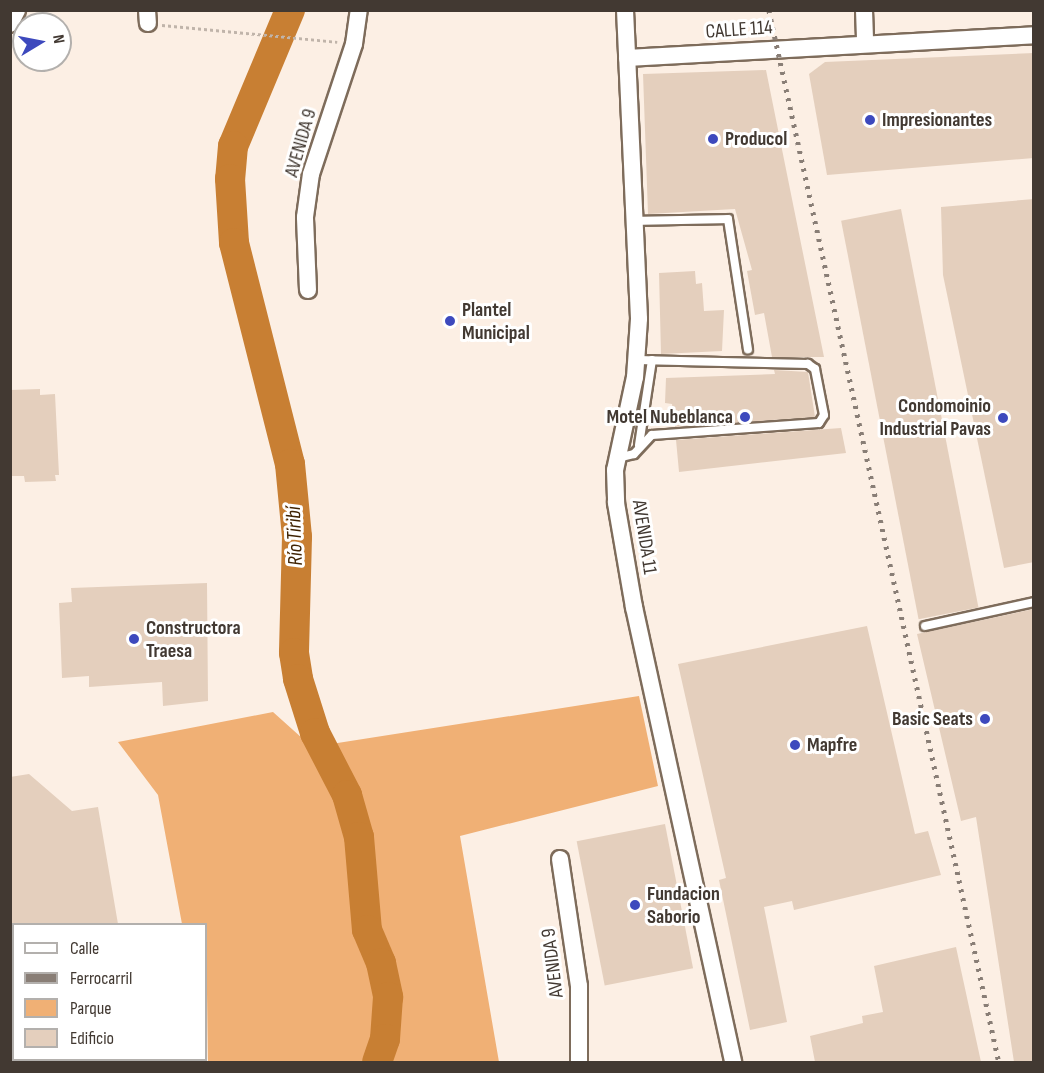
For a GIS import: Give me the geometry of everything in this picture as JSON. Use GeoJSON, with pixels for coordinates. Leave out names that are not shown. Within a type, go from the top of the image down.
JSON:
{"type":"FeatureCollection","features":[{"type":"Feature","properties":{"kind":"street"},"geometry":{"type":"LineString","coordinates":[[10,24],[17,10]]}},
{"type":"Feature","properties":{"kind":"street","name":"AVENIDA 9"},"geometry":{"type":"LineString","coordinates":[[308,290],[305,217],[311,174],[354,44],[359,10]]}},
{"type":"Feature","properties":{"kind":"street","name":"AVENIDA 11"},"geometry":{"type":"LineString","coordinates":[[625,10],[634,221],[645,360],[617,458],[616,503],[634,607],[733,1062]]}},
{"type":"Feature","properties":{"kind":"street"},"geometry":{"type":"LineString","coordinates":[[864,10],[865,42]]}},
{"type":"Feature","properties":{"kind":"street","name":"CALLE 114"},"geometry":{"type":"LineString","coordinates":[[627,58],[865,42],[1034,35]]}},
{"type":"Feature","properties":{"kind":"street","name":"AVENIDA 9"},"geometry":{"type":"LineString","coordinates":[[560,859],[579,986],[579,1062]]}},
{"type":"Feature","properties":{"kind":"lane"},"geometry":{"type":"LineString","coordinates":[[634,221],[728,219],[748,349]]}},
{"type":"Feature","properties":{"kind":"lane"},"geometry":{"type":"LineString","coordinates":[[617,458],[634,454],[639,445],[652,435],[819,423],[824,415],[815,369],[808,364],[645,360],[639,445]]}},
{"type":"Feature","properties":{"kind":"lane"},"geometry":{"type":"LineString","coordinates":[[924,626],[1034,602]]}},
{"type":"Feature","properties":{"kind":"path"},"geometry":{"type":"LineString","coordinates":[[176,26],[340,42]]}},
{"type":"Feature","properties":{"kind":"green space"},"geometry":{"type":"Polygon","coordinates":[[[639,696],[658,786],[460,836],[499,1062],[208,1062],[207,923],[182,923],[158,795],[118,742],[273,712],[312,747],[639,696]]]}},
{"type":"Feature","properties":{"kind":"building"},"geometry":{"type":"Polygon","coordinates":[[[1034,53],[1034,158],[827,175],[809,74],[825,62],[1034,53]]]}},
{"type":"Feature","properties":{"kind":"building","name":"Producol"},"geometry":{"type":"Polygon","coordinates":[[[766,70],[824,357],[772,357],[764,313],[755,315],[747,271],[752,270],[735,209],[648,214],[643,74],[766,70]]]}},
{"type":"Feature","properties":{"kind":"building","name":"Condomoinio Industrial Pavas"},"geometry":{"type":"Polygon","coordinates":[[[1034,199],[1034,562],[1004,568],[943,275],[941,207],[1034,199]]]}},
{"type":"Feature","properties":{"kind":"building"},"geometry":{"type":"Polygon","coordinates":[[[901,209],[978,608],[919,619],[841,221],[901,209]]]}},
{"type":"Feature","properties":{"kind":"building"},"geometry":{"type":"Polygon","coordinates":[[[695,271],[696,284],[702,283],[704,311],[724,310],[722,351],[661,354],[659,273],[695,271]]]}},
{"type":"Feature","properties":{"kind":"building"},"geometry":{"type":"Polygon","coordinates":[[[774,370],[808,372],[815,417],[675,427],[672,404],[665,403],[666,378],[775,374],[774,370]]]}},
{"type":"Feature","properties":{"kind":"building"},"geometry":{"type":"Polygon","coordinates":[[[40,389],[40,395],[55,394],[59,475],[55,475],[56,481],[25,482],[24,476],[11,476],[10,390],[40,389]]]}},
{"type":"Feature","properties":{"kind":"building"},"geometry":{"type":"Polygon","coordinates":[[[841,428],[846,453],[679,472],[676,440],[841,428]]]}},
{"type":"Feature","properties":{"kind":"building","name":"Constructora Traesa"},"geometry":{"type":"Polygon","coordinates":[[[207,583],[208,701],[163,706],[162,682],[89,687],[89,676],[62,678],[59,603],[72,602],[71,588],[207,583]]]}},
{"type":"Feature","properties":{"kind":"building","name":"Basic Seats"},"geometry":{"type":"Polygon","coordinates":[[[1034,609],[1034,1062],[1014,1062],[976,817],[961,821],[917,634],[1034,609]]]}},
{"type":"Feature","properties":{"kind":"building","name":"Mapfre"},"geometry":{"type":"Polygon","coordinates":[[[867,626],[915,834],[928,831],[941,875],[794,910],[792,901],[764,907],[787,1022],[750,1030],[719,880],[726,878],[678,664],[867,626]]]}},
{"type":"Feature","properties":{"kind":"building"},"geometry":{"type":"Polygon","coordinates":[[[29,774],[72,811],[98,807],[118,923],[10,924],[10,777],[29,774]]]}},
{"type":"Feature","properties":{"kind":"building","name":"Fundacion Saborio"},"geometry":{"type":"Polygon","coordinates":[[[665,824],[693,968],[605,985],[577,841],[665,824]]]}},
{"type":"Feature","properties":{"kind":"building"},"geometry":{"type":"Polygon","coordinates":[[[956,947],[981,1062],[815,1062],[810,1036],[863,1023],[862,1016],[883,1012],[874,966],[956,947]]]}},
{"type":"Feature","properties":{"kind":"waterway","name":"Río Tiribí"},"geometry":{"type":"LineString","coordinates":[[290,10],[233,146],[230,179],[234,243],[290,464],[297,537],[294,653],[298,679],[315,733],[347,795],[359,837],[367,930],[381,963],[388,997],[385,1039],[377,1062]]}},
{"type":"Feature","properties":{"kind":"railway"},"geometry":{"type":"LineString","coordinates":[[769,10],[999,1062]]}},
{"type":"Feature","properties":{"kind":"place","name":"Impresionantes"},"geometry":{"type":"Point","coordinates":[870,120]}},
{"type":"Feature","properties":{"kind":"place","name":"Producol"},"geometry":{"type":"Point","coordinates":[713,139]}},
{"type":"Feature","properties":{"kind":"place","name":"Plantel Municipal"},"geometry":{"type":"Point","coordinates":[450,321]}},
{"type":"Feature","properties":{"kind":"place","name":"Motel Nubeblanca"},"geometry":{"type":"Point","coordinates":[745,417]}},
{"type":"Feature","properties":{"kind":"place","name":"Condomoinio Industrial Pavas"},"geometry":{"type":"Point","coordinates":[1003,418]}},
{"type":"Feature","properties":{"kind":"place","name":"Constructora Traesa"},"geometry":{"type":"Point","coordinates":[134,639]}},
{"type":"Feature","properties":{"kind":"place","name":"Basic Seats"},"geometry":{"type":"Point","coordinates":[985,719]}},
{"type":"Feature","properties":{"kind":"place","name":"Mapfre"},"geometry":{"type":"Point","coordinates":[795,745]}},
{"type":"Feature","properties":{"kind":"place","name":"Fundacion Saborio"},"geometry":{"type":"Point","coordinates":[635,905]}}]}
